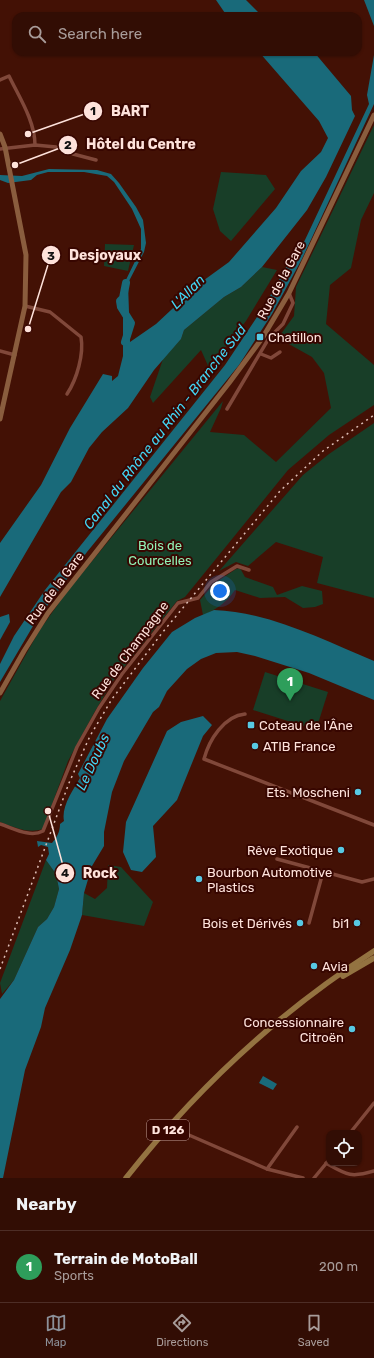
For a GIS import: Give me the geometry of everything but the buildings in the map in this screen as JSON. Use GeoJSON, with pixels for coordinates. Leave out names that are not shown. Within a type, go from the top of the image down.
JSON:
{"type":"FeatureCollection","features":[{"type":"Feature","properties":{"kind":"main road","name":"Rue de la Gare"},"geometry":{"type":"LineString","coordinates":[[0,693],[48,613],[229,383],[263,337],[289,293],[374,115]]}},
{"type":"Feature","properties":{"kind":"main road"},"geometry":{"type":"LineString","coordinates":[[0,134],[2,148],[10,173],[26,255],[25,306],[0,418]]}},
{"type":"Feature","properties":{"kind":"main road","name":"D 126"},"geometry":{"type":"LineString","coordinates":[[126,1178],[232,1061],[283,1016],[313,993],[374,951]]}},
{"type":"Feature","properties":{"kind":"main road","name":"D 126"},"geometry":{"type":"LineString","coordinates":[[211,1083],[288,1016],[340,978],[374,958]]}},
{"type":"Feature","properties":{"kind":"street"},"geometry":{"type":"LineString","coordinates":[[0,80],[9,76],[31,124],[35,145]]}},
{"type":"Feature","properties":{"kind":"street"},"geometry":{"type":"LineString","coordinates":[[2,148],[35,145],[56,146],[73,154],[96,160]]}},
{"type":"Feature","properties":{"kind":"street"},"geometry":{"type":"LineString","coordinates":[[227,409],[261,354],[269,338],[283,324],[293,303],[289,293]]}},
{"type":"Feature","properties":{"kind":"street"},"geometry":{"type":"LineString","coordinates":[[25,306],[50,312],[81,337],[82,342],[77,369],[68,394]]}},
{"type":"Feature","properties":{"kind":"street"},"geometry":{"type":"LineString","coordinates":[[263,337],[269,338]]}},
{"type":"Feature","properties":{"kind":"street"},"geometry":{"type":"LineString","coordinates":[[0,351],[15,355]]}},
{"type":"Feature","properties":{"kind":"street"},"geometry":{"type":"LineString","coordinates":[[261,354],[271,358],[280,352]]}},
{"type":"Feature","properties":{"kind":"street","name":"Rue de Champagne"},"geometry":{"type":"LineString","coordinates":[[0,824],[29,833],[43,831],[77,747],[99,708],[136,654],[178,603],[198,598],[211,582],[236,566],[249,570]]}},
{"type":"Feature","properties":{"kind":"street"},"geometry":{"type":"LineString","coordinates":[[245,714],[231,718],[224,725],[209,744],[204,759],[374,825]]}},
{"type":"Feature","properties":{"kind":"street"},"geometry":{"type":"LineString","coordinates":[[277,859],[362,882],[374,879]]}},
{"type":"Feature","properties":{"kind":"street"},"geometry":{"type":"LineString","coordinates":[[309,923],[323,872]]}},
{"type":"Feature","properties":{"kind":"street"},"geometry":{"type":"LineString","coordinates":[[352,1130],[374,1103]]}},
{"type":"Feature","properties":{"kind":"street"},"geometry":{"type":"LineString","coordinates":[[267,1170],[297,1127]]}},
{"type":"Feature","properties":{"kind":"street"},"geometry":{"type":"LineString","coordinates":[[182,1132],[267,1170],[303,1178]]}},
{"type":"Feature","properties":{"kind":"street"},"geometry":{"type":"LineString","coordinates":[[314,1178],[326,1163]]}},
{"type":"Feature","properties":{"kind":"street"},"geometry":{"type":"LineString","coordinates":[[334,1166],[346,1175],[357,1176],[374,1171]]}},
{"type":"Feature","properties":{"kind":"green space","name":"Bois de Courcelles"},"geometry":{"type":"Polygon","coordinates":[[[374,125],[374,193],[361,220],[351,268],[330,285],[326,324],[374,365],[374,405],[329,435],[288,470],[185,597],[177,601],[113,681],[68,761],[43,829],[32,831],[16,828],[0,822],[0,701],[39,631],[66,593],[223,401],[210,432],[244,435],[276,462],[331,408],[324,373],[312,357],[278,338],[294,316],[296,287],[374,125]]]}},
{"type":"Feature","properties":{"kind":"green space"},"geometry":{"type":"Polygon","coordinates":[[[221,172],[266,175],[275,189],[231,241],[220,231],[213,209],[221,172]]]}},
{"type":"Feature","properties":{"kind":"green space"},"geometry":{"type":"Polygon","coordinates":[[[105,244],[134,245],[128,271],[104,266],[105,244]]]}},
{"type":"Feature","properties":{"kind":"green space"},"geometry":{"type":"Polygon","coordinates":[[[262,267],[277,270],[246,321],[209,368],[201,350],[153,403],[150,397],[163,359],[181,339],[184,330],[224,297],[241,287],[262,267]]]}},
{"type":"Feature","properties":{"kind":"green space"},"geometry":{"type":"Polygon","coordinates":[[[374,423],[374,598],[317,583],[323,557],[276,542],[248,566],[236,562],[219,571],[303,475],[329,454],[374,423]]]}},
{"type":"Feature","properties":{"kind":"green space"},"geometry":{"type":"Polygon","coordinates":[[[240,568],[245,577],[273,587],[277,595],[302,586],[322,591],[323,604],[315,607],[303,608],[285,597],[260,598],[235,590],[221,605],[203,615],[200,600],[215,583],[236,569],[240,568]]]}},
{"type":"Feature","properties":{"kind":"green space"},"geometry":{"type":"Polygon","coordinates":[[[265,672],[328,692],[316,730],[253,710],[265,672]]]}},
{"type":"Feature","properties":{"kind":"green space"},"geometry":{"type":"Polygon","coordinates":[[[46,860],[56,874],[59,889],[54,907],[47,919],[38,927],[14,980],[2,994],[0,983],[46,860]]]}},
{"type":"Feature","properties":{"kind":"green space"},"geometry":{"type":"Polygon","coordinates":[[[108,865],[121,867],[153,902],[144,926],[82,915],[84,893],[95,899],[107,888],[108,865]]]}},
{"type":"Feature","properties":{"kind":"water"},"geometry":{"type":"Polygon","coordinates":[[[216,0],[246,0],[258,12],[224,12],[216,0]]]}},
{"type":"Feature","properties":{"kind":"water"},"geometry":{"type":"Polygon","coordinates":[[[364,0],[374,0],[374,26],[364,0]]]}},
{"type":"Feature","properties":{"kind":"water"},"geometry":{"type":"Polygon","coordinates":[[[374,55],[374,104],[302,259],[272,314],[239,365],[87,552],[36,621],[0,682],[0,664],[14,636],[45,590],[225,365],[265,305],[289,262],[296,259],[369,104],[367,95],[374,55]]]}},
{"type":"Feature","properties":{"kind":"water"},"geometry":{"type":"Polygon","coordinates":[[[262,56],[317,56],[351,96],[352,110],[355,116],[326,177],[307,210],[262,267],[241,287],[224,297],[184,330],[181,339],[154,370],[128,408],[102,432],[89,448],[71,482],[61,492],[0,597],[0,543],[41,485],[70,428],[103,374],[112,376],[112,381],[118,376],[123,356],[123,286],[141,249],[141,229],[132,209],[114,182],[107,176],[84,172],[48,172],[37,175],[31,180],[8,183],[0,180],[0,175],[22,176],[49,169],[97,170],[111,174],[119,183],[136,207],[143,220],[146,243],[144,252],[128,283],[130,342],[156,324],[200,283],[229,262],[276,208],[301,171],[321,152],[328,138],[319,121],[262,56]]]}},
{"type":"Feature","properties":{"kind":"water","name":"Le Doubs"},"geometry":{"type":"Polygon","coordinates":[[[214,610],[235,612],[276,621],[316,636],[374,661],[374,700],[309,673],[237,652],[216,653],[201,659],[187,669],[167,691],[159,707],[153,712],[124,761],[112,792],[104,832],[104,846],[92,866],[84,893],[82,915],[70,950],[45,1008],[41,1027],[25,1070],[3,1178],[0,1178],[0,999],[14,980],[38,927],[47,919],[54,907],[59,889],[56,874],[46,860],[49,854],[48,847],[41,845],[38,847],[37,841],[52,843],[57,836],[60,824],[64,821],[64,810],[66,804],[80,778],[78,774],[107,719],[143,668],[172,632],[195,618],[214,610]]]}},
{"type":"Feature","properties":{"kind":"water"},"geometry":{"type":"Polygon","coordinates":[[[9,614],[10,622],[0,640],[0,617],[9,614]]]}},
{"type":"Feature","properties":{"kind":"water"},"geometry":{"type":"Polygon","coordinates":[[[203,716],[212,725],[203,736],[177,800],[153,826],[156,857],[142,872],[131,870],[123,852],[126,822],[167,731],[181,722],[203,716]]]}},
{"type":"Feature","properties":{"kind":"water"},"geometry":{"type":"Polygon","coordinates":[[[263,1076],[277,1084],[273,1090],[259,1083],[263,1076]]]}},
{"type":"Feature","properties":{"kind":"waterway"},"geometry":{"type":"LineString","coordinates":[[125,342],[131,323],[121,307],[120,301],[123,298],[126,283]]}},
{"type":"Feature","properties":{"kind":"railway"},"geometry":{"type":"LineString","coordinates":[[0,969],[69,783],[90,736],[112,699],[162,633],[280,491],[323,451],[374,415]]}},
{"type":"Feature","properties":{"kind":"place","name":"BART"},"geometry":{"type":"Point","coordinates":[28,134]}},
{"type":"Feature","properties":{"kind":"place","name":"Hôtel du Centre"},"geometry":{"type":"Point","coordinates":[15,165]}},
{"type":"Feature","properties":{"kind":"place","name":"Desjoyaux"},"geometry":{"type":"Point","coordinates":[28,329]}},
{"type":"Feature","properties":{"kind":"place","name":"Chatillon"},"geometry":{"type":"Point","coordinates":[260,337]}},
{"type":"Feature","properties":{"kind":"place","name":"Terrain de MotoBall"},"geometry":{"type":"Point","coordinates":[290,701]}},
{"type":"Feature","properties":{"kind":"place","name":"Coteau de l'Âne"},"geometry":{"type":"Point","coordinates":[251,725]}},
{"type":"Feature","properties":{"kind":"place","name":"ATIB France"},"geometry":{"type":"Point","coordinates":[255,746]}},
{"type":"Feature","properties":{"kind":"place","name":"Ets. Moscheni"},"geometry":{"type":"Point","coordinates":[358,792]}},
{"type":"Feature","properties":{"kind":"place","name":"Rock"},"geometry":{"type":"Point","coordinates":[48,811]}},
{"type":"Feature","properties":{"kind":"place","name":"Rêve Exotique"},"geometry":{"type":"Point","coordinates":[341,850]}},
{"type":"Feature","properties":{"kind":"place","name":"Bourbon Automotive Plastics"},"geometry":{"type":"Point","coordinates":[199,879]}},
{"type":"Feature","properties":{"kind":"place","name":"Bois et Dérivés"},"geometry":{"type":"Point","coordinates":[300,923]}},
{"type":"Feature","properties":{"kind":"place","name":"bi1"},"geometry":{"type":"Point","coordinates":[357,923]}},
{"type":"Feature","properties":{"kind":"place","name":"Avia"},"geometry":{"type":"Point","coordinates":[314,966]}},
{"type":"Feature","properties":{"kind":"place","name":"Concessionnaire Citroën"},"geometry":{"type":"Point","coordinates":[352,1029]}},
{"type":"Feature","properties":{"kind":"water label","name":"L'Allan"},"geometry":{"type":"Point","coordinates":[188,292]}},
{"type":"Feature","properties":{"kind":"water label","name":"Canal du Rhône au Rhin - Branche Sud"},"geometry":{"type":"Point","coordinates":[165,427]}}]}
